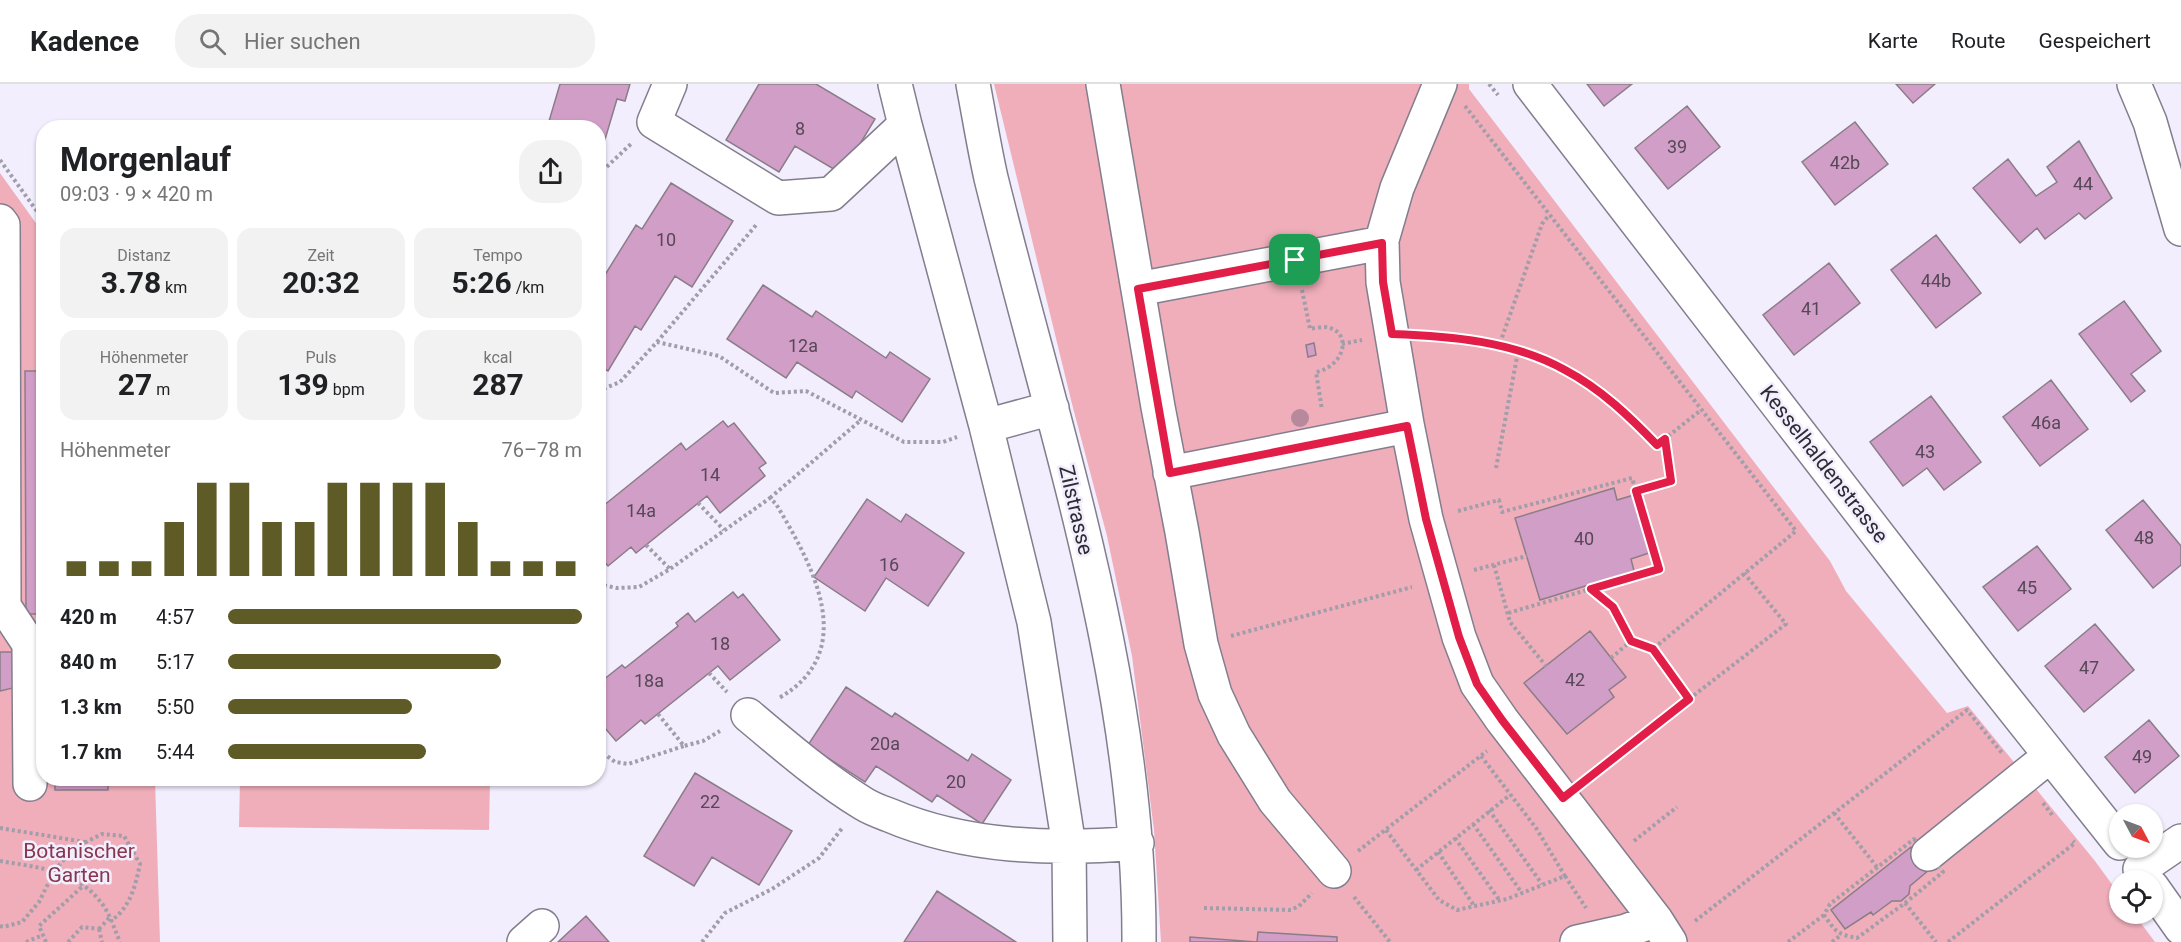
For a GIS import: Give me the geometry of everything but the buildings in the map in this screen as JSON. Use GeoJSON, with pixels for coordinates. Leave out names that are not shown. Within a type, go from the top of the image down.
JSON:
{"type":"FeatureCollection","features":[{"type":"Feature","properties":{"kind":"street"},"geometry":{"type":"LineString","coordinates":[[670,84],[654,122],[778,198],[831,194],[904,125]]}},
{"type":"Feature","properties":{"kind":"street"},"geometry":{"type":"LineString","coordinates":[[896,84],[904,125],[986,426],[1034,622],[1069,846],[1070,942]]}},
{"type":"Feature","properties":{"kind":"street","name":"Zilstrasse"},"geometry":{"type":"LineString","coordinates":[[973,84],[991,175],[1052,408],[1109,648],[1125,746],[1137,843],[1139,942]]}},
{"type":"Feature","properties":{"kind":"street"},"geometry":{"type":"LineString","coordinates":[[1103,84],[1201,644],[1215,694],[1234,735],[1275,801],[1334,870]]}},
{"type":"Feature","properties":{"kind":"street","name":"Kesselhaldenstrasse"},"geometry":{"type":"LineString","coordinates":[[1530,84],[1980,667],[2109,829]]}},
{"type":"Feature","properties":{"kind":"street"},"geometry":{"type":"LineString","coordinates":[[2134,84],[2150,122],[2181,229]]}},
{"type":"Feature","properties":{"kind":"street"},"geometry":{"type":"LineString","coordinates":[[1451,93],[1397,188],[1382,243],[1383,282],[1407,426],[1426,519],[1459,637],[1477,684],[1610,860],[1672,929]]}},
{"type":"Feature","properties":{"kind":"street"},"geometry":{"type":"LineString","coordinates":[[0,221],[3,225],[4,606],[29,644],[30,784]]}},
{"type":"Feature","properties":{"kind":"street"},"geometry":{"type":"LineString","coordinates":[[1138,289],[1382,243]]}},
{"type":"Feature","properties":{"kind":"street"},"geometry":{"type":"LineString","coordinates":[[986,426],[1052,408]]}},
{"type":"Feature","properties":{"kind":"street"},"geometry":{"type":"LineString","coordinates":[[1170,473],[1407,426]]}},
{"type":"Feature","properties":{"kind":"street"},"geometry":{"type":"LineString","coordinates":[[748,715],[806,762],[861,802],[921,829],[978,840],[1069,846],[1137,843]]}},
{"type":"Feature","properties":{"kind":"street"},"geometry":{"type":"LineString","coordinates":[[1928,854],[2036,767]]}},
{"type":"Feature","properties":{"kind":"street"},"geometry":{"type":"LineString","coordinates":[[2142,870],[2181,841]]}},
{"type":"Feature","properties":{"kind":"street"},"geometry":{"type":"LineString","coordinates":[[2163,902],[2181,928]]}},
{"type":"Feature","properties":{"kind":"street"},"geometry":{"type":"LineString","coordinates":[[1588,940],[1626,931],[1672,929]]}},
{"type":"Feature","properties":{"kind":"path"},"geometry":{"type":"LineString","coordinates":[[1451,93],[1796,531],[1653,649]]}},
{"type":"Feature","properties":{"kind":"path"},"geometry":{"type":"LineString","coordinates":[[606,167],[654,122]]}},
{"type":"Feature","properties":{"kind":"path"},"geometry":{"type":"LineString","coordinates":[[0,160],[36,210]]}},
{"type":"Feature","properties":{"kind":"path"},"geometry":{"type":"LineString","coordinates":[[606,388],[620,382],[657,342],[778,198]]}},
{"type":"Feature","properties":{"kind":"path"},"geometry":{"type":"LineString","coordinates":[[1499,346],[1542,224],[1549,215]]}},
{"type":"Feature","properties":{"kind":"path"},"geometry":{"type":"LineString","coordinates":[[1295,260],[1310,329],[1325,327],[1336,331],[1342,344],[1339,360],[1328,369],[1316,372],[1317,381]]}},
{"type":"Feature","properties":{"kind":"path"},"geometry":{"type":"LineString","coordinates":[[1392,334],[1442,336],[1499,346],[1555,365],[1586,382],[1612,402],[1657,445],[1701,410]]}},
{"type":"Feature","properties":{"kind":"path"},"geometry":{"type":"LineString","coordinates":[[1342,344],[1357,340]]}},
{"type":"Feature","properties":{"kind":"path"},"geometry":{"type":"LineString","coordinates":[[657,342],[719,356],[774,393],[806,391],[904,442],[943,442],[986,426]]}},
{"type":"Feature","properties":{"kind":"path"},"geometry":{"type":"LineString","coordinates":[[1496,468],[1518,352]]}},
{"type":"Feature","properties":{"kind":"path"},"geometry":{"type":"LineString","coordinates":[[606,586],[617,588],[639,587],[670,569],[770,498],[861,420]]}},
{"type":"Feature","properties":{"kind":"path"},"geometry":{"type":"LineString","coordinates":[[1636,491],[1671,481],[1665,439]]}},
{"type":"Feature","properties":{"kind":"path"},"geometry":{"type":"LineString","coordinates":[[1426,519],[1498,500],[1502,512],[1632,478],[1659,569],[1508,613]]}},
{"type":"Feature","properties":{"kind":"path"},"geometry":{"type":"LineString","coordinates":[[606,755],[615,762],[628,764],[704,741],[788,692],[803,681],[815,665],[824,630],[823,610],[808,561],[776,504],[770,498]]}},
{"type":"Feature","properties":{"kind":"path"},"geometry":{"type":"LineString","coordinates":[[698,503],[724,530]]}},
{"type":"Feature","properties":{"kind":"path"},"geometry":{"type":"LineString","coordinates":[[646,545],[670,569]]}},
{"type":"Feature","properties":{"kind":"path"},"geometry":{"type":"LineString","coordinates":[[1510,560],[1527,556]]}},
{"type":"Feature","properties":{"kind":"path"},"geometry":{"type":"LineString","coordinates":[[1494,565],[1510,622],[1546,666]]}},
{"type":"Feature","properties":{"kind":"path"},"geometry":{"type":"LineString","coordinates":[[1563,798],[1786,624],[1744,573]]}},
{"type":"Feature","properties":{"kind":"path"},"geometry":{"type":"LineString","coordinates":[[1591,589],[1613,607],[1631,641],[1653,649],[1689,699]]}},
{"type":"Feature","properties":{"kind":"path"},"geometry":{"type":"LineString","coordinates":[[1201,644],[1402,590]]}},
{"type":"Feature","properties":{"kind":"path"},"geometry":{"type":"LineString","coordinates":[[1611,658],[1631,641]]}},
{"type":"Feature","properties":{"kind":"path"},"geometry":{"type":"LineString","coordinates":[[1672,929],[1834,813],[1967,710],[2003,754]]}},
{"type":"Feature","properties":{"kind":"path"},"geometry":{"type":"LineString","coordinates":[[657,714],[684,746]]}},
{"type":"Feature","properties":{"kind":"path"},"geometry":{"type":"LineString","coordinates":[[1204,908],[1291,910],[1299,906],[1334,870],[1490,749]]}},
{"type":"Feature","properties":{"kind":"path"},"geometry":{"type":"LineString","coordinates":[[1481,756],[1536,828],[1587,910],[1588,940]]}},
{"type":"Feature","properties":{"kind":"path"},"geometry":{"type":"LineString","coordinates":[[1416,870],[1510,795]]}},
{"type":"Feature","properties":{"kind":"path"},"geometry":{"type":"LineString","coordinates":[[702,942],[725,913],[772,889],[819,858],[861,802]]}},
{"type":"Feature","properties":{"kind":"path"},"geometry":{"type":"LineString","coordinates":[[2042,802],[2055,818]]}},
{"type":"Feature","properties":{"kind":"path"},"geometry":{"type":"LineString","coordinates":[[1610,860],[1677,807]]}},
{"type":"Feature","properties":{"kind":"path"},"geometry":{"type":"LineString","coordinates":[[1489,810],[1542,884]]}},
{"type":"Feature","properties":{"kind":"path"},"geometry":{"type":"LineString","coordinates":[[1834,813],[1877,867]]}},
{"type":"Feature","properties":{"kind":"path"},"geometry":{"type":"LineString","coordinates":[[1473,824],[1522,893]]}},
{"type":"Feature","properties":{"kind":"path"},"geometry":{"type":"LineString","coordinates":[[0,828],[85,842]]}},
{"type":"Feature","properties":{"kind":"path"},"geometry":{"type":"LineString","coordinates":[[1386,830],[1439,900],[1457,910],[1500,901],[1565,876]]}},
{"type":"Feature","properties":{"kind":"path"},"geometry":{"type":"LineString","coordinates":[[0,926],[22,922],[39,902],[55,870],[74,848],[102,834],[124,836],[140,864],[133,894],[118,915],[99,929],[82,927],[68,942]]}},
{"type":"Feature","properties":{"kind":"path"},"geometry":{"type":"LineString","coordinates":[[1948,942],[2075,843],[2068,835]]}},
{"type":"Feature","properties":{"kind":"path"},"geometry":{"type":"LineString","coordinates":[[1455,838],[1500,901]]}},
{"type":"Feature","properties":{"kind":"path"},"geometry":{"type":"LineString","coordinates":[[1788,942],[1824,915],[1830,904],[1914,839],[1943,872],[1857,938],[1841,935],[1824,915]]}},
{"type":"Feature","properties":{"kind":"path"},"geometry":{"type":"LineString","coordinates":[[1438,852],[1475,907]]}},
{"type":"Feature","properties":{"kind":"path"},"geometry":{"type":"LineString","coordinates":[[0,861],[55,870],[83,886],[99,900],[120,942]]}},
{"type":"Feature","properties":{"kind":"path"},"geometry":{"type":"LineString","coordinates":[[1334,870],[1390,942]]}},
{"type":"Feature","properties":{"kind":"path"},"geometry":{"type":"LineString","coordinates":[[46,942],[39,926],[83,886]]}},
{"type":"Feature","properties":{"kind":"path"},"geometry":{"type":"LineString","coordinates":[[1905,903],[1936,942]]}},
{"type":"Feature","properties":{"kind":"path"},"geometry":{"type":"LineString","coordinates":[[99,929],[102,942]]}},
{"type":"Feature","properties":{"kind":"path"},"geometry":{"type":"LineString","coordinates":[[26,942],[43,935]]}},
{"type":"Feature","properties":{"kind":"path"},"geometry":{"type":"LineString","coordinates":[[1832,942],[1841,935]]}},
{"type":"Feature","properties":{"kind":"green space"},"geometry":{"type":"Polygon","coordinates":[[[994,84],[1469,84],[1469,89],[1830,561],[1846,591],[1947,713],[1968,706],[2095,861],[2109,880],[2109,924],[2142,924],[2155,942],[1161,942],[1154,830],[1132,656],[1107,536],[1072,404],[994,84]]]}},
{"type":"Feature","properties":{"kind":"green space","name":"Botanischer Garten"},"geometry":{"type":"Polygon","coordinates":[[[0,173],[36,223],[36,786],[155,786],[160,942],[0,942],[0,173]]]}},
{"type":"Feature","properties":{"kind":"green space"},"geometry":{"type":"Polygon","coordinates":[[[240,786],[490,786],[489,830],[239,827],[240,786]]]}},
{"type":"Feature","properties":{"kind":"route"},"geometry":{"type":"LineString","coordinates":[[1382,243],[1383,282],[1392,334],[1442,336],[1499,346],[1544,360],[1586,382],[1612,402],[1657,445],[1665,439],[1671,481],[1636,491],[1659,569],[1591,589],[1613,607],[1631,641],[1653,649],[1689,699],[1563,798],[1477,684],[1459,637],[1426,519],[1407,426],[1170,473],[1138,289],[1295,260],[1382,243]]}}]}
